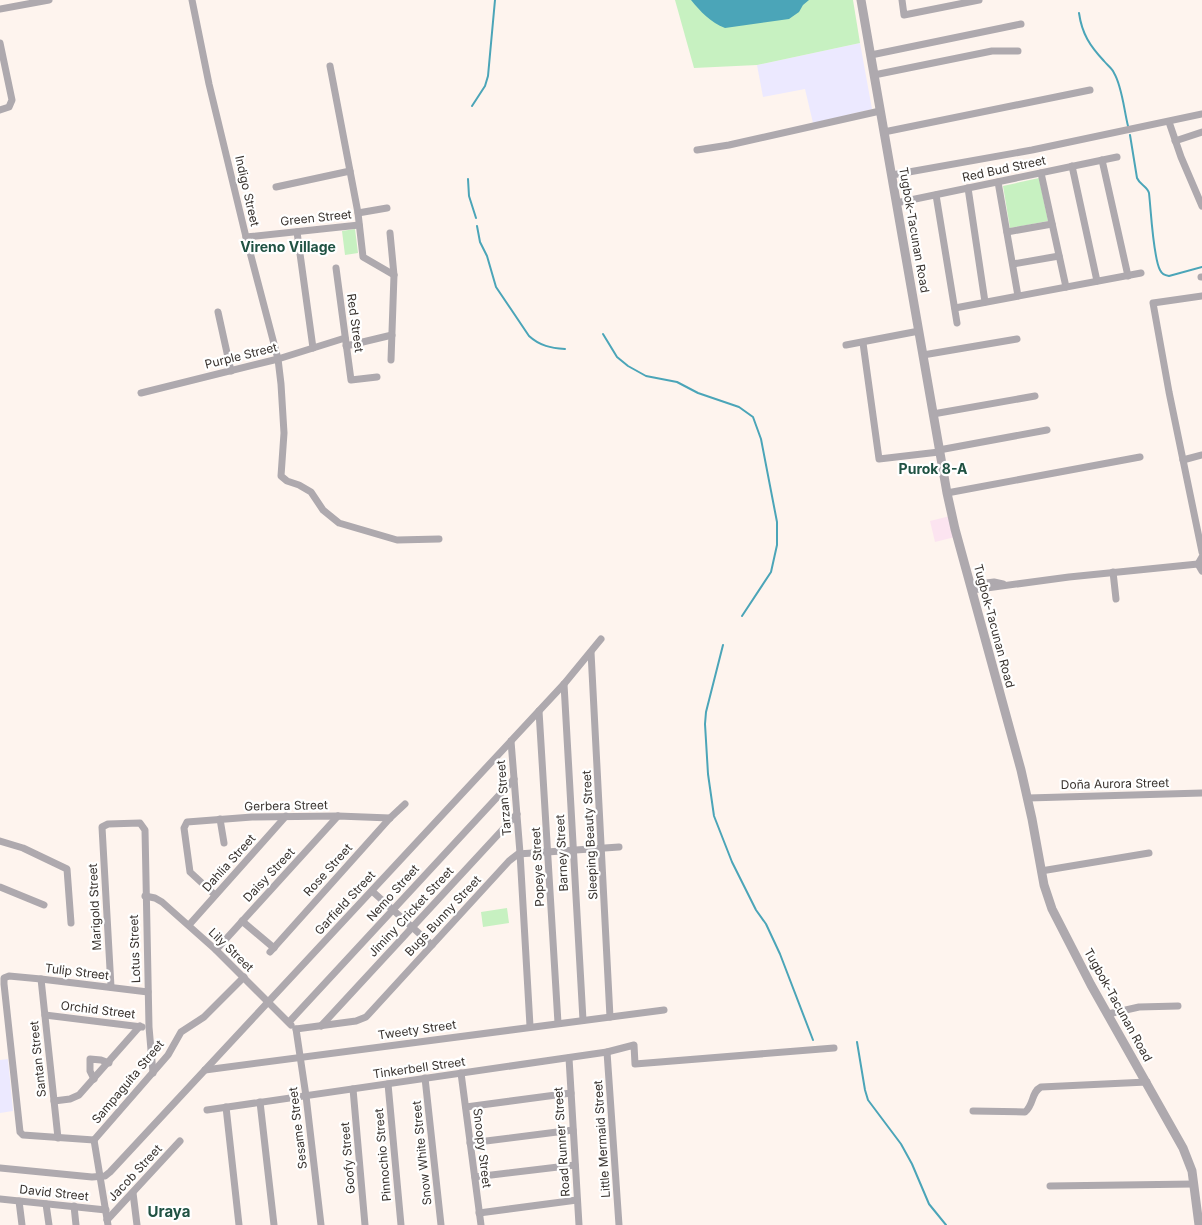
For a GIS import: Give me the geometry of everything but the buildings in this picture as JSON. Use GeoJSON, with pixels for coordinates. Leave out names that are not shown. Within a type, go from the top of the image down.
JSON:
{"type":"FeatureCollection","features":[{"type":"Feature","properties":{"kind":"street"},"geometry":{"type":"LineString","coordinates":[[0,9],[49,0]]}},
{"type":"Feature","properties":{"kind":"street","name":"Indigo Street"},"geometry":{"type":"LineString","coordinates":[[192,0],[209,84],[278,359],[282,384],[284,433],[281,476],[311,492],[323,510],[339,523],[397,540],[439,539]]}},
{"type":"Feature","properties":{"kind":"street","name":"Tugbok-Tacunan Road"},"geometry":{"type":"LineString","coordinates":[[861,0],[947,493],[1028,798],[1047,897],[1057,921],[1183,1148],[1192,1171],[1199,1225]]}},
{"type":"Feature","properties":{"kind":"street"},"geometry":{"type":"LineString","coordinates":[[902,0],[904,15],[966,1],[979,0]]}},
{"type":"Feature","properties":{"kind":"street"},"geometry":{"type":"LineString","coordinates":[[934,0],[935,9]]}},
{"type":"Feature","properties":{"kind":"street"},"geometry":{"type":"LineString","coordinates":[[871,55],[1021,24]]}},
{"type":"Feature","properties":{"kind":"street"},"geometry":{"type":"LineString","coordinates":[[0,43],[12,95],[9,107],[0,110]]}},
{"type":"Feature","properties":{"kind":"street"},"geometry":{"type":"LineString","coordinates":[[874,76],[992,51],[1018,51]]}},
{"type":"Feature","properties":{"kind":"street"},"geometry":{"type":"LineString","coordinates":[[330,66],[360,224],[363,257],[394,275]]}},
{"type":"Feature","properties":{"kind":"street"},"geometry":{"type":"LineString","coordinates":[[884,132],[1090,90]]}},
{"type":"Feature","properties":{"kind":"street"},"geometry":{"type":"LineString","coordinates":[[697,150],[729,145],[880,111]]}},
{"type":"Feature","properties":{"kind":"street"},"geometry":{"type":"LineString","coordinates":[[892,174],[1032,150],[1202,114]]}},
{"type":"Feature","properties":{"kind":"street"},"geometry":{"type":"LineString","coordinates":[[1169,122],[1202,206]]}},
{"type":"Feature","properties":{"kind":"street"},"geometry":{"type":"LineString","coordinates":[[1175,141],[1202,132]]}},
{"type":"Feature","properties":{"kind":"street","name":"Red Bud Street"},"geometry":{"type":"LineString","coordinates":[[896,203],[1117,156]]}},
{"type":"Feature","properties":{"kind":"street"},"geometry":{"type":"LineString","coordinates":[[1102,160],[1128,276]]}},
{"type":"Feature","properties":{"kind":"street"},"geometry":{"type":"LineString","coordinates":[[1072,166],[1097,281]]}},
{"type":"Feature","properties":{"kind":"street"},"geometry":{"type":"LineString","coordinates":[[276,187],[350,171]]}},
{"type":"Feature","properties":{"kind":"street"},"geometry":{"type":"LineString","coordinates":[[1041,173],[1066,287]]}},
{"type":"Feature","properties":{"kind":"street"},"geometry":{"type":"LineString","coordinates":[[998,182],[1018,296]]}},
{"type":"Feature","properties":{"kind":"street"},"geometry":{"type":"LineString","coordinates":[[968,188],[985,302]]}},
{"type":"Feature","properties":{"kind":"street"},"geometry":{"type":"LineString","coordinates":[[936,195],[957,323]]}},
{"type":"Feature","properties":{"kind":"street"},"geometry":{"type":"LineString","coordinates":[[358,213],[387,208]]}},
{"type":"Feature","properties":{"kind":"street","name":"Green Street"},"geometry":{"type":"LineString","coordinates":[[246,237],[360,224]]}},
{"type":"Feature","properties":{"kind":"street"},"geometry":{"type":"LineString","coordinates":[[1007,232],[1052,224]]}},
{"type":"Feature","properties":{"kind":"street"},"geometry":{"type":"LineString","coordinates":[[297,232],[313,348]]}},
{"type":"Feature","properties":{"kind":"street"},"geometry":{"type":"LineString","coordinates":[[390,233],[394,275],[391,360]]}},
{"type":"Feature","properties":{"kind":"street"},"geometry":{"type":"LineString","coordinates":[[1012,264],[1059,256]]}},
{"type":"Feature","properties":{"kind":"street","name":"Red Street"},"geometry":{"type":"LineString","coordinates":[[336,268],[351,380],[377,377]]}},
{"type":"Feature","properties":{"kind":"street"},"geometry":{"type":"LineString","coordinates":[[955,308],[1141,273]]}},
{"type":"Feature","properties":{"kind":"street"},"geometry":{"type":"LineString","coordinates":[[1202,296],[1153,303],[1202,552]]}},
{"type":"Feature","properties":{"kind":"street"},"geometry":{"type":"LineString","coordinates":[[218,312],[231,371]]}},
{"type":"Feature","properties":{"kind":"street"},"geometry":{"type":"LineString","coordinates":[[846,346],[919,332]]}},
{"type":"Feature","properties":{"kind":"street"},"geometry":{"type":"LineString","coordinates":[[346,346],[392,335]]}},
{"type":"Feature","properties":{"kind":"street","name":"Purple Street"},"geometry":{"type":"LineString","coordinates":[[141,393],[278,359],[345,338]]}},
{"type":"Feature","properties":{"kind":"street"},"geometry":{"type":"LineString","coordinates":[[923,355],[1017,339]]}},
{"type":"Feature","properties":{"kind":"street"},"geometry":{"type":"LineString","coordinates":[[863,342],[879,459],[939,451],[1047,430]]}},
{"type":"Feature","properties":{"kind":"street"},"geometry":{"type":"LineString","coordinates":[[933,414],[1035,396]]}},
{"type":"Feature","properties":{"kind":"street"},"geometry":{"type":"LineString","coordinates":[[1183,460],[1202,455]]}},
{"type":"Feature","properties":{"kind":"street"},"geometry":{"type":"LineString","coordinates":[[947,493],[1140,457]]}},
{"type":"Feature","properties":{"kind":"street"},"geometry":{"type":"LineString","coordinates":[[1192,506],[1202,503]]}},
{"type":"Feature","properties":{"kind":"street"},"geometry":{"type":"LineString","coordinates":[[971,587],[1201,564]]}},
{"type":"Feature","properties":{"kind":"street"},"geometry":{"type":"LineString","coordinates":[[1113,572],[1116,599]]}},
{"type":"Feature","properties":{"kind":"street","name":"Garfield Street"},"geometry":{"type":"LineString","coordinates":[[101,1177],[110,1172],[269,1003],[564,684],[601,639]]}},
{"type":"Feature","properties":{"kind":"street","name":"Sleeping Beauty Street"},"geometry":{"type":"LineString","coordinates":[[591,652],[610,1017]]}},
{"type":"Feature","properties":{"kind":"street","name":"Barney Street"},"geometry":{"type":"LineString","coordinates":[[564,684],[583,1020]]}},
{"type":"Feature","properties":{"kind":"street","name":"Popeye Street"},"geometry":{"type":"LineString","coordinates":[[539,710],[558,1022]]}},
{"type":"Feature","properties":{"kind":"street","name":"Tarzan Street"},"geometry":{"type":"LineString","coordinates":[[511,741],[520,853]]}},
{"type":"Feature","properties":{"kind":"street","name":"Nemo Street"},"geometry":{"type":"LineString","coordinates":[[289,1022],[514,779]]}},
{"type":"Feature","properties":{"kind":"street","name":"Doña Aurora Street"},"geometry":{"type":"LineString","coordinates":[[1028,798],[1202,793]]}},
{"type":"Feature","properties":{"kind":"street","name":"Rose Street"},"geometry":{"type":"LineString","coordinates":[[242,921],[272,950],[390,818],[405,804]]}},
{"type":"Feature","properties":{"kind":"street","name":"Jiminy Cricket Street"},"geometry":{"type":"LineString","coordinates":[[321,1026],[517,814]]}},
{"type":"Feature","properties":{"kind":"street","name":"Gerbera Street"},"geometry":{"type":"LineString","coordinates":[[215,895],[190,872],[184,825],[189,822],[286,816],[390,818]]}},
{"type":"Feature","properties":{"kind":"street","name":"Dahlia Street"},"geometry":{"type":"LineString","coordinates":[[189,926],[286,816]]}},
{"type":"Feature","properties":{"kind":"street","name":"Daisy Street"},"geometry":{"type":"LineString","coordinates":[[216,950],[338,816]]}},
{"type":"Feature","properties":{"kind":"street"},"geometry":{"type":"LineString","coordinates":[[220,819],[224,843]]}},
{"type":"Feature","properties":{"kind":"street","name":"Lotus Street"},"geometry":{"type":"LineString","coordinates":[[104,826],[138,823],[143,824],[145,830],[149,1027],[153,1073]]}},
{"type":"Feature","properties":{"kind":"street","name":"Marigold Street"},"geometry":{"type":"LineString","coordinates":[[104,826],[102,830],[111,987]]}},
{"type":"Feature","properties":{"kind":"street"},"geometry":{"type":"LineString","coordinates":[[0,841],[23,848],[67,869],[71,923]]}},
{"type":"Feature","properties":{"kind":"street"},"geometry":{"type":"LineString","coordinates":[[520,853],[619,847]]}},
{"type":"Feature","properties":{"kind":"street","name":"Popeye Street"},"geometry":{"type":"LineString","coordinates":[[520,853],[530,1026]]}},
{"type":"Feature","properties":{"kind":"street","name":"Bugs Bunny Street"},"geometry":{"type":"LineString","coordinates":[[296,1029],[363,1018],[509,861],[520,853]]}},
{"type":"Feature","properties":{"kind":"street"},"geometry":{"type":"LineString","coordinates":[[1041,871],[1150,853]]}},
{"type":"Feature","properties":{"kind":"street"},"geometry":{"type":"LineString","coordinates":[[0,887],[44,905]]}},
{"type":"Feature","properties":{"kind":"street"},"geometry":{"type":"LineString","coordinates":[[372,891],[432,945]]}},
{"type":"Feature","properties":{"kind":"street","name":"Lily Street"},"geometry":{"type":"LineString","coordinates":[[145,896],[159,899],[216,950],[296,1029]]}},
{"type":"Feature","properties":{"kind":"street","name":"Tulip Street"},"geometry":{"type":"LineString","coordinates":[[58,1138],[23,1135],[20,1133],[4,978],[9,976],[41,979],[148,992]]}},
{"type":"Feature","properties":{"kind":"street","name":"Sampaguita Street"},"geometry":{"type":"LineString","coordinates":[[94,1140],[168,1055],[181,1032],[204,1017],[244,977]]}},
{"type":"Feature","properties":{"kind":"street","name":"Santan Street"},"geometry":{"type":"LineString","coordinates":[[41,979],[58,1138]]}},
{"type":"Feature","properties":{"kind":"street"},"geometry":{"type":"LineString","coordinates":[[1108,1014],[1139,1007],[1178,1006]]}},
{"type":"Feature","properties":{"kind":"street","name":"Tweety Street"},"geometry":{"type":"LineString","coordinates":[[205,1070],[558,1022],[664,1010]]}},
{"type":"Feature","properties":{"kind":"street","name":"Orchid Street"},"geometry":{"type":"LineString","coordinates":[[45,1015],[149,1027]]}},
{"type":"Feature","properties":{"kind":"street"},"geometry":{"type":"LineString","coordinates":[[54,1101],[76,1098],[140,1026]]}},
{"type":"Feature","properties":{"kind":"street","name":"Sesame Street"},"geometry":{"type":"LineString","coordinates":[[296,1029],[321,1225]]}},
{"type":"Feature","properties":{"kind":"street","name":"Tinkerbell Street"},"geometry":{"type":"LineString","coordinates":[[207,1110],[569,1058],[607,1052],[634,1045],[635,1064],[834,1048]]}},
{"type":"Feature","properties":{"kind":"street","name":"Little Mermaid Street"},"geometry":{"type":"LineString","coordinates":[[607,1052],[619,1225]]}},
{"type":"Feature","properties":{"kind":"street"},"geometry":{"type":"LineString","coordinates":[[84,1054],[90,1059],[109,1063]]}},
{"type":"Feature","properties":{"kind":"street","name":"Road Runner Street"},"geometry":{"type":"LineString","coordinates":[[569,1058],[579,1225]]}},
{"type":"Feature","properties":{"kind":"street"},"geometry":{"type":"LineString","coordinates":[[90,1059],[90,1070],[94,1079]]}},
{"type":"Feature","properties":{"kind":"street","name":"Snoopy Street"},"geometry":{"type":"LineString","coordinates":[[461,1073],[481,1225]]}},
{"type":"Feature","properties":{"kind":"street","name":"Snow White Street"},"geometry":{"type":"LineString","coordinates":[[425,1078],[441,1225]]}},
{"type":"Feature","properties":{"kind":"street"},"geometry":{"type":"LineString","coordinates":[[973,1111],[1025,1112],[1031,1106],[1035,1092],[1041,1087],[1147,1082]]}},
{"type":"Feature","properties":{"kind":"street","name":"Pinnochio Street"},"geometry":{"type":"LineString","coordinates":[[388,1084],[401,1225]]}},
{"type":"Feature","properties":{"kind":"street","name":"Goofy Street"},"geometry":{"type":"LineString","coordinates":[[353,1089],[365,1225]]}},
{"type":"Feature","properties":{"kind":"street"},"geometry":{"type":"LineString","coordinates":[[466,1107],[570,1093]]}},
{"type":"Feature","properties":{"kind":"street"},"geometry":{"type":"LineString","coordinates":[[260,1102],[274,1225]]}},
{"type":"Feature","properties":{"kind":"street"},"geometry":{"type":"LineString","coordinates":[[226,1107],[239,1225]]}},
{"type":"Feature","properties":{"kind":"street"},"geometry":{"type":"LineString","coordinates":[[470,1143],[573,1130]]}},
{"type":"Feature","properties":{"kind":"street"},"geometry":{"type":"LineString","coordinates":[[58,1138],[94,1140],[108,1222]]}},
{"type":"Feature","properties":{"kind":"street","name":"Jacob Street"},"geometry":{"type":"LineString","coordinates":[[108,1222],[180,1141]]}},
{"type":"Feature","properties":{"kind":"street"},"geometry":{"type":"LineString","coordinates":[[475,1178],[575,1165]]}},
{"type":"Feature","properties":{"kind":"street"},"geometry":{"type":"LineString","coordinates":[[0,1168],[101,1177]]}},
{"type":"Feature","properties":{"kind":"street"},"geometry":{"type":"LineString","coordinates":[[1050,1186],[1194,1184]]}},
{"type":"Feature","properties":{"kind":"street"},"geometry":{"type":"LineString","coordinates":[[132,1193],[137,1225]]}},
{"type":"Feature","properties":{"kind":"street","name":"David Street"},"geometry":{"type":"LineString","coordinates":[[0,1199],[106,1210]]}},
{"type":"Feature","properties":{"kind":"street"},"geometry":{"type":"LineString","coordinates":[[479,1213],[577,1200]]}},
{"type":"Feature","properties":{"kind":"street"},"geometry":{"type":"LineString","coordinates":[[19,1201],[22,1225]]}},
{"type":"Feature","properties":{"kind":"street"},"geometry":{"type":"LineString","coordinates":[[46,1204],[48,1225]]}},
{"type":"Feature","properties":{"kind":"street"},"geometry":{"type":"LineString","coordinates":[[74,1206],[76,1225]]}},
{"type":"Feature","properties":{"kind":"shaded area"},"geometry":{"type":"Polygon","coordinates":[[[860,43],[872,109],[813,123],[805,89],[763,97],[757,65],[860,43]]]}},
{"type":"Feature","properties":{"kind":"shaded area"},"geometry":{"type":"Polygon","coordinates":[[[950,516],[955,537],[935,542],[930,521],[950,516]]]}},
{"type":"Feature","properties":{"kind":"shaded area"},"geometry":{"type":"Polygon","coordinates":[[[8,1059],[13,1111],[0,1113],[0,1060],[8,1059]]]}},
{"type":"Feature","properties":{"kind":"green space"},"geometry":{"type":"Polygon","coordinates":[[[675,0],[853,0],[860,43],[757,65],[694,68],[675,0]]]}},
{"type":"Feature","properties":{"kind":"green space"},"geometry":{"type":"Polygon","coordinates":[[[1039,178],[1048,221],[1010,228],[1003,186],[1039,178]]]}},
{"type":"Feature","properties":{"kind":"green space"},"geometry":{"type":"Polygon","coordinates":[[[355,229],[358,253],[345,255],[342,231],[355,229]]]}},
{"type":"Feature","properties":{"kind":"green space"},"geometry":{"type":"Polygon","coordinates":[[[507,908],[509,923],[483,927],[481,912],[507,908]]]}},
{"type":"Feature","properties":{"kind":"water"},"geometry":{"type":"Polygon","coordinates":[[[691,0],[809,0],[799,12],[789,19],[725,28],[710,20],[691,0]]]}},
{"type":"Feature","properties":{"kind":"waterway"},"geometry":{"type":"LineString","coordinates":[[472,106],[485,86],[488,76],[495,0]]}},
{"type":"Feature","properties":{"kind":"waterway"},"geometry":{"type":"LineString","coordinates":[[1079,13],[1087,39],[1117,78],[1128,126]]}},
{"type":"Feature","properties":{"kind":"waterway"},"geometry":{"type":"LineString","coordinates":[[1130,135],[1137,178],[1149,193],[1154,244],[1160,270],[1163,274],[1169,276],[1202,267]]}},
{"type":"Feature","properties":{"kind":"waterway"},"geometry":{"type":"LineString","coordinates":[[468,179],[469,196],[476,218]]}},
{"type":"Feature","properties":{"kind":"waterway"},"geometry":{"type":"LineString","coordinates":[[477,226],[480,242],[487,256],[496,287],[529,336],[546,346],[565,349]]}},
{"type":"Feature","properties":{"kind":"waterway"},"geometry":{"type":"LineString","coordinates":[[603,334],[617,357],[646,376],[677,382],[698,393],[739,407],[753,417],[761,439],[777,522],[777,545],[771,572],[742,616]]}},
{"type":"Feature","properties":{"kind":"waterway"},"geometry":{"type":"LineString","coordinates":[[723,645],[706,712],[705,724],[708,774],[714,816],[732,862],[780,954],[813,1040]]}},
{"type":"Feature","properties":{"kind":"waterway"},"geometry":{"type":"LineString","coordinates":[[857,1042],[868,1100],[901,1144],[912,1164],[929,1204],[946,1225]]}},
{"type":"Feature","properties":{"kind":"district","name":"Vireno Village"},"geometry":{"type":"Point","coordinates":[288,247]}},
{"type":"Feature","properties":{"kind":"district","name":"Purok 8-A"},"geometry":{"type":"Point","coordinates":[933,469]}},
{"type":"Feature","properties":{"kind":"district","name":"Uraya"},"geometry":{"type":"Point","coordinates":[169,1212]}}]}
